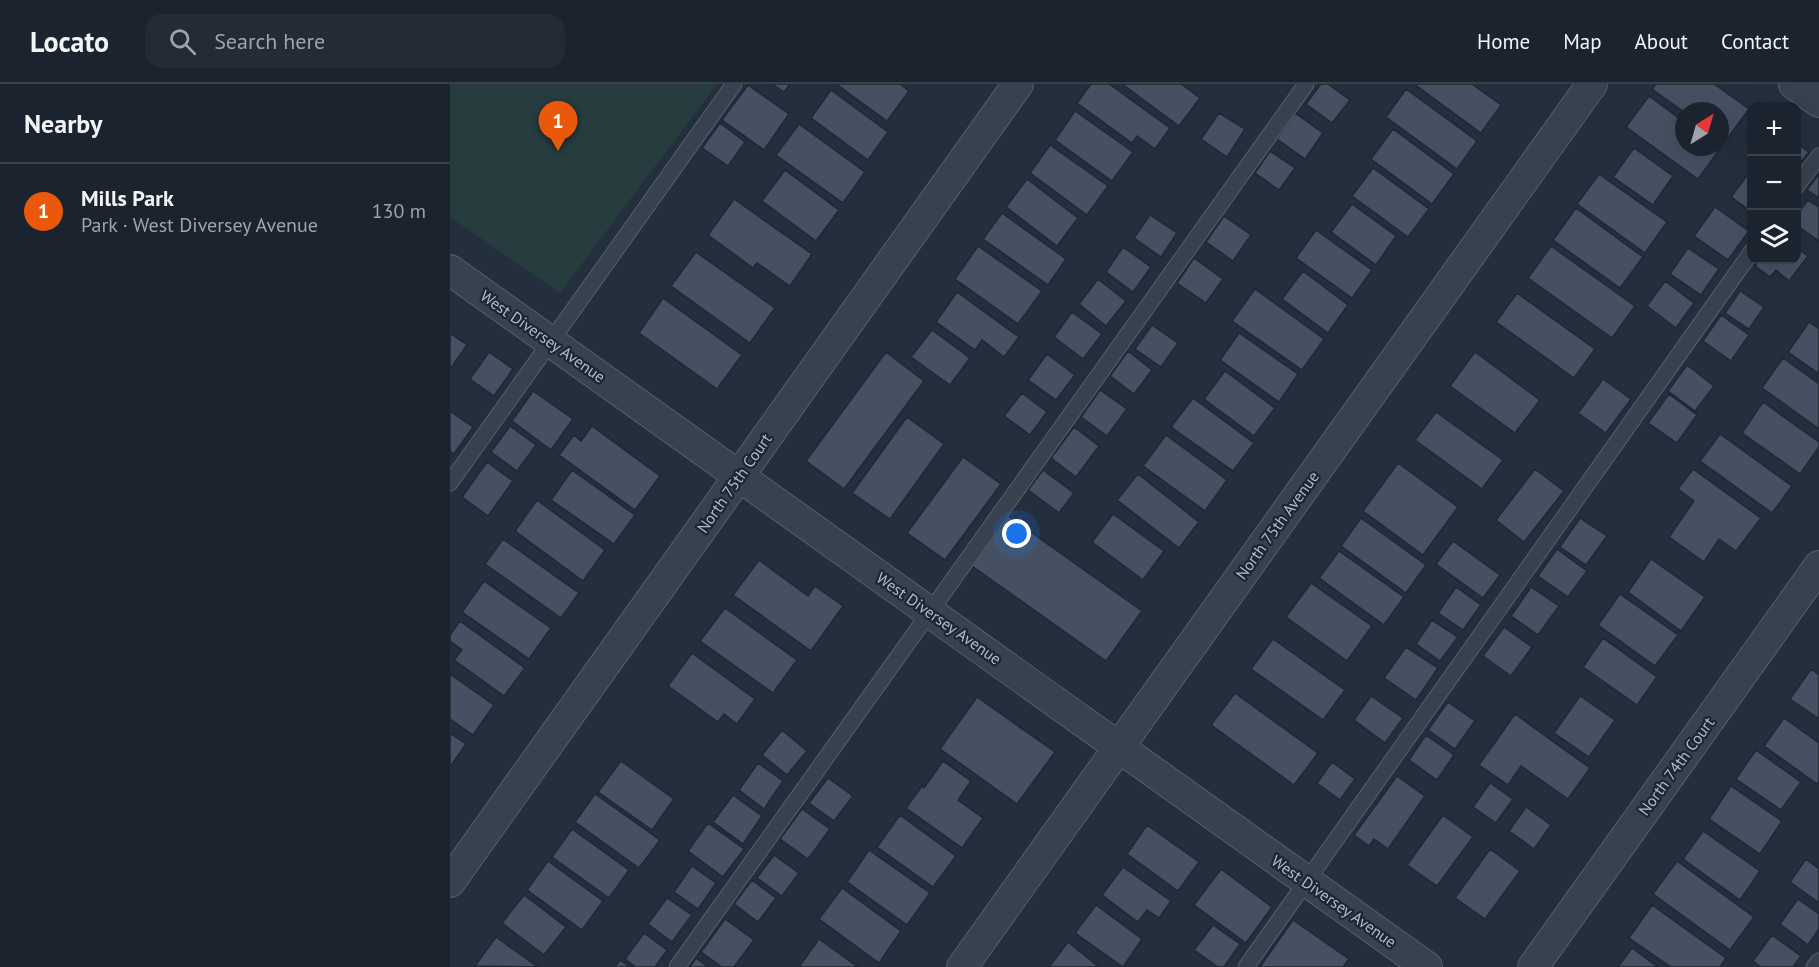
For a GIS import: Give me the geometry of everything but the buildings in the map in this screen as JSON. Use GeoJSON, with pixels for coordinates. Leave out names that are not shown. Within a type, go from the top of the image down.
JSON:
{"type":"FeatureCollection","features":[{"type":"Feature","properties":{"kind":"street","name":"North 75th Court"},"geometry":{"type":"LineString","coordinates":[[450,882],[1018,84]]}},
{"type":"Feature","properties":{"kind":"street","name":"North 75th Avenue"},"geometry":{"type":"LineString","coordinates":[[962,967],[1592,84]]}},
{"type":"Feature","properties":{"kind":"street"},"geometry":{"type":"LineString","coordinates":[[1794,84],[1819,102]]}},
{"type":"Feature","properties":{"kind":"street","name":"West Diversey Avenue"},"geometry":{"type":"LineString","coordinates":[[450,270],[1427,967]]}},
{"type":"Feature","properties":{"kind":"street","name":"North 74th Court"},"geometry":{"type":"LineString","coordinates":[[1533,967],[1819,566]]}},
{"type":"Feature","properties":{"kind":"lane"},"geometry":{"type":"LineString","coordinates":[[450,483],[734,84]]}},
{"type":"Feature","properties":{"kind":"lane"},"geometry":{"type":"LineString","coordinates":[[677,967],[1306,84]]}},
{"type":"Feature","properties":{"kind":"lane"},"geometry":{"type":"LineString","coordinates":[[1801,182],[1819,156]]}},
{"type":"Feature","properties":{"kind":"lane"},"geometry":{"type":"LineString","coordinates":[[1246,967],[1747,258]]}},
{"type":"Feature","properties":{"kind":"lane"},"geometry":{"type":"LineString","coordinates":[[1814,967],[1819,960]]}},
{"type":"Feature","properties":{"kind":"green space"},"geometry":{"type":"Polygon","coordinates":[[[450,84],[717,84],[560,293],[450,217],[450,84]]]}},
{"type":"Feature","properties":{"kind":"place","name":"Mills Park"},"geometry":{"type":"Point","coordinates":[558,151]}}]}
